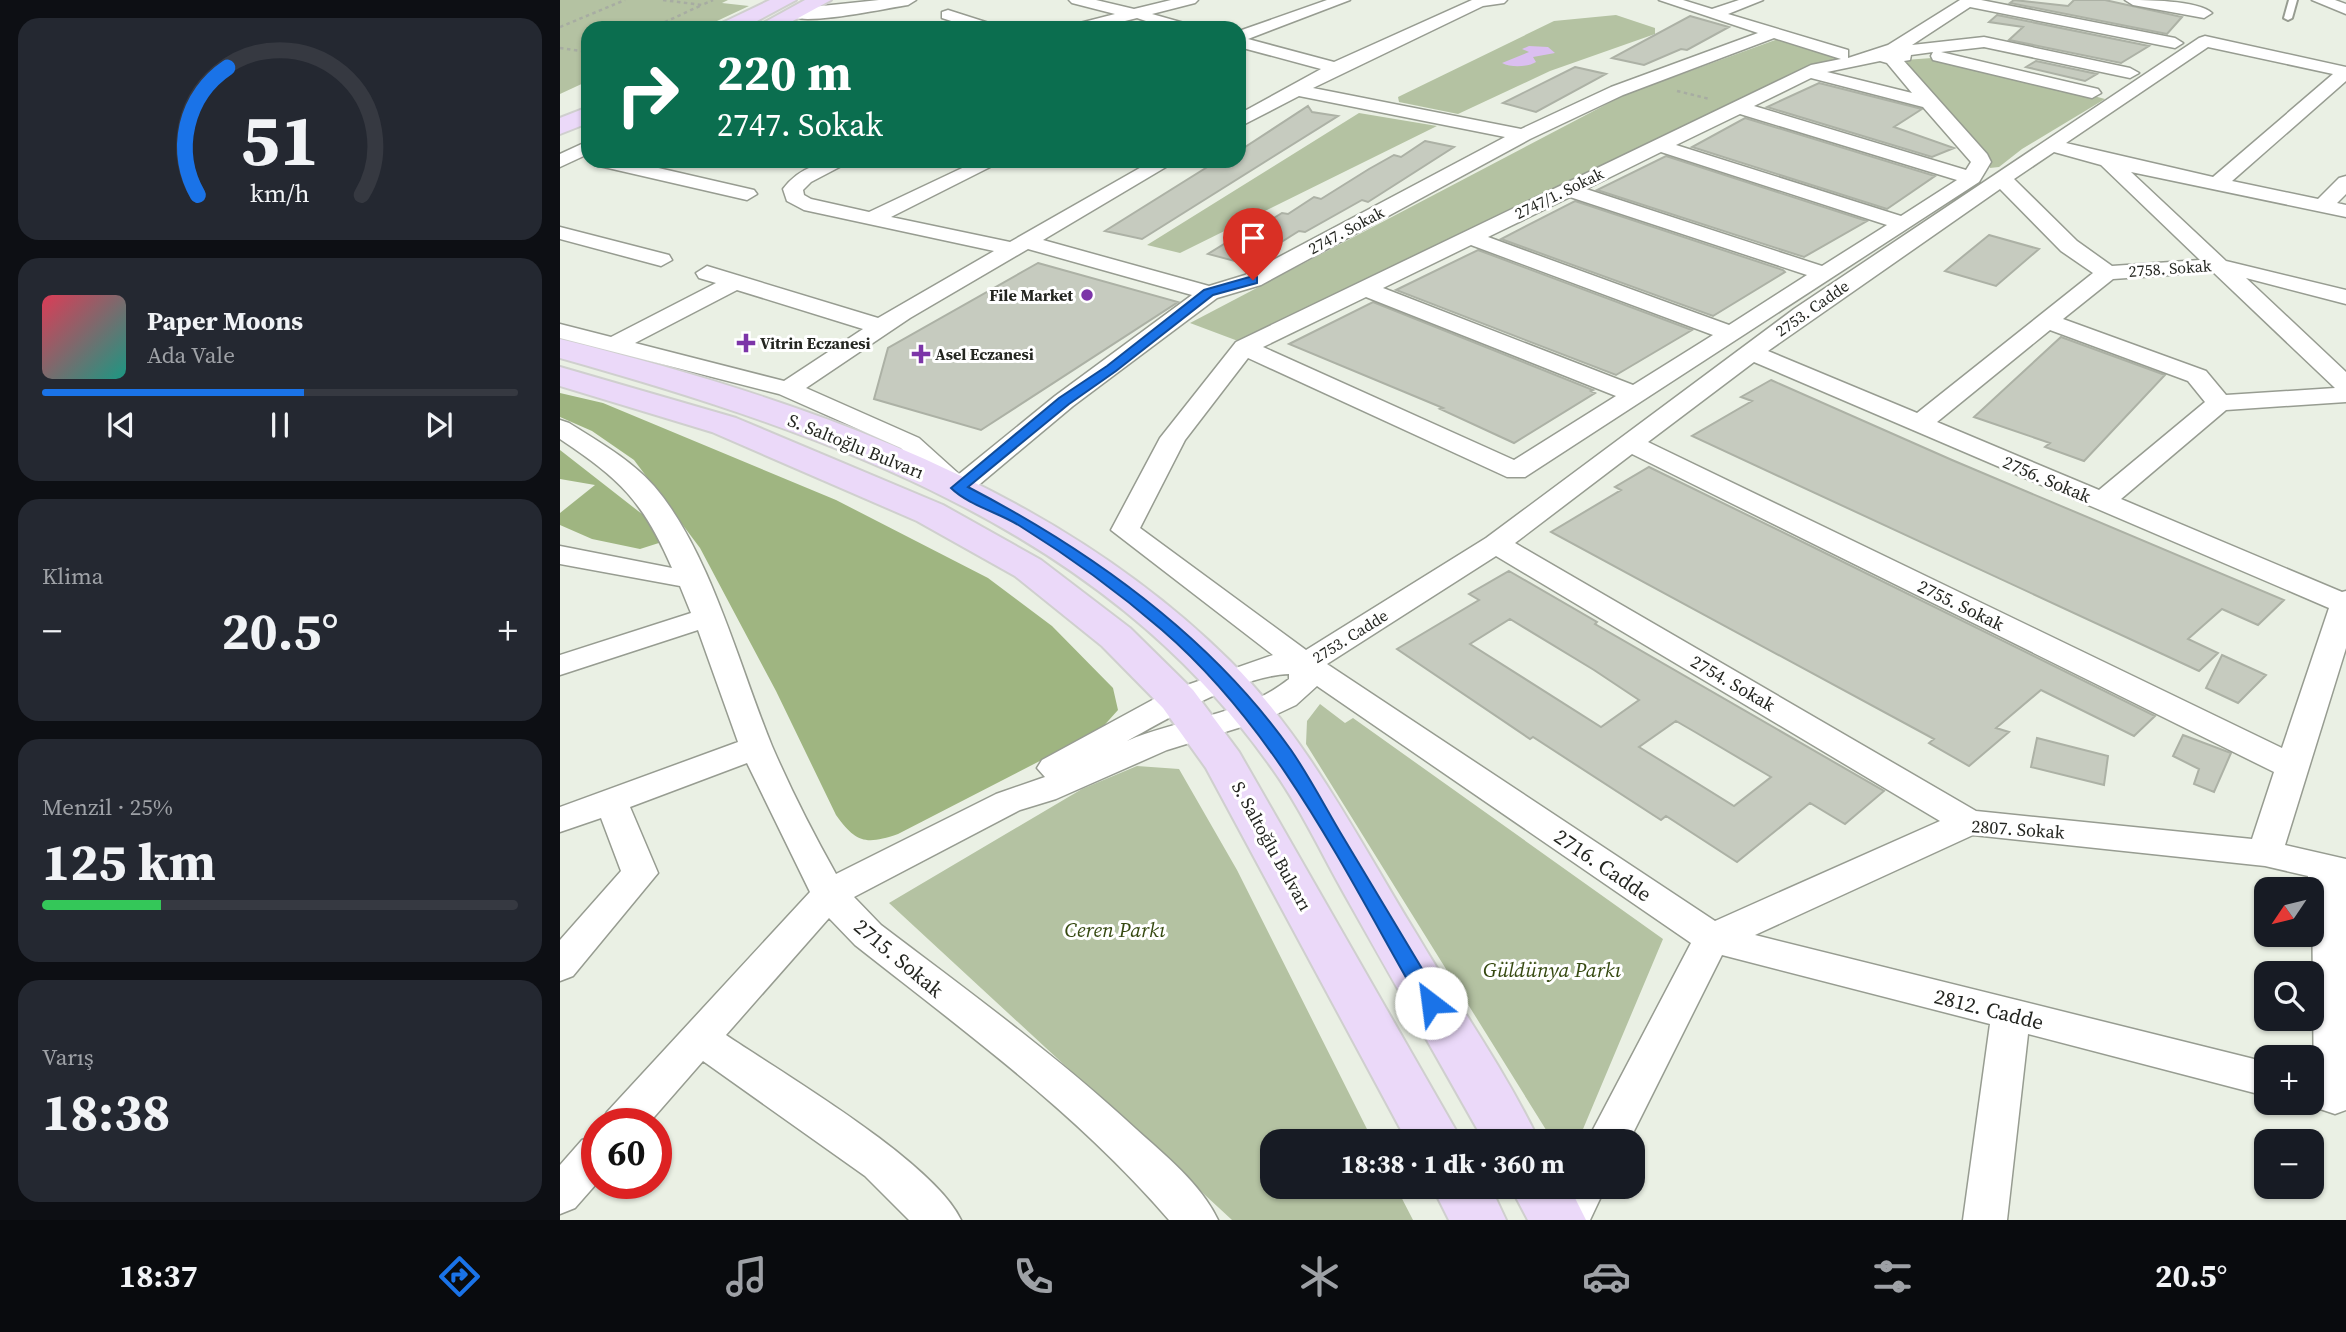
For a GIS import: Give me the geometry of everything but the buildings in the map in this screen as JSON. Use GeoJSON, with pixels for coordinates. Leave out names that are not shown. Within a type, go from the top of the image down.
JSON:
{"type":"FeatureCollection","features":[{"type":"Feature","properties":{"kind":"main road"},"geometry":{"type":"LineString","coordinates":[[748,21],[821,0]]}},
{"type":"Feature","properties":{"kind":"main road"},"geometry":{"type":"LineString","coordinates":[[773,21],[790,7]]}},
{"type":"Feature","properties":{"kind":"main road"},"geometry":{"type":"LineString","coordinates":[[560,108],[581,98]]}},
{"type":"Feature","properties":{"kind":"main road"},"geometry":{"type":"LineString","coordinates":[[560,127],[581,117]]}},
{"type":"Feature","properties":{"kind":"main road","name":"S. Saltoğlu Bulvarı"},"geometry":{"type":"LineString","coordinates":[[560,348],[755,406],[958,488],[1023,522],[1080,558],[1168,626],[1226,682],[1284,754],[1505,1129]]}},
{"type":"Feature","properties":{"kind":"main road","name":"S. Saltoğlu Bulvarı"},"geometry":{"type":"LineString","coordinates":[[560,376],[680,409],[735,429],[892,495],[959,528],[1028,568],[1116,637],[1190,714],[1246,799],[1428,1129]]}},
{"type":"Feature","properties":{"kind":"main road"},"geometry":{"type":"LineString","coordinates":[[1467,1199],[1478,1220]]}},
{"type":"Feature","properties":{"kind":"main road"},"geometry":{"type":"LineString","coordinates":[[1546,1199],[1558,1220]]}},
{"type":"Feature","properties":{"kind":"street"},"geometry":{"type":"LineString","coordinates":[[1077,0],[1158,21]]}},
{"type":"Feature","properties":{"kind":"street"},"geometry":{"type":"LineString","coordinates":[[1123,21],[1190,0]]}},
{"type":"Feature","properties":{"kind":"street"},"geometry":{"type":"LineString","coordinates":[[1114,21],[1208,0]]}},
{"type":"Feature","properties":{"kind":"street"},"geometry":{"type":"LineString","coordinates":[[1246,37],[1342,0]]}},
{"type":"Feature","properties":{"kind":"street"},"geometry":{"type":"LineString","coordinates":[[1246,117],[1336,68],[1478,1],[1499,0]]}},
{"type":"Feature","properties":{"kind":"street"},"geometry":{"type":"LineString","coordinates":[[1667,0],[1842,54]]}},
{"type":"Feature","properties":{"kind":"street"},"geometry":{"type":"LineString","coordinates":[[1711,14],[1755,0]]}},
{"type":"Feature","properties":{"kind":"street"},"geometry":{"type":"LineString","coordinates":[[2133,0],[2204,13]]}},
{"type":"Feature","properties":{"kind":"street"},"geometry":{"type":"LineString","coordinates":[[2320,0],[2346,9]]}},
{"type":"Feature","properties":{"kind":"street"},"geometry":{"type":"LineString","coordinates":[[1894,54],[1969,1],[2175,43]]}},
{"type":"Feature","properties":{"kind":"street"},"geometry":{"type":"LineString","coordinates":[[790,7],[867,8],[914,3]]}},
{"type":"Feature","properties":{"kind":"street"},"geometry":{"type":"LineString","coordinates":[[854,21],[914,3]]}},
{"type":"Feature","properties":{"kind":"street"},"geometry":{"type":"LineString","coordinates":[[948,15],[967,21]]}},
{"type":"Feature","properties":{"kind":"street","name":"2747. Sokak"},"geometry":{"type":"LineString","coordinates":[[958,488],[1064,401],[1111,369],[1209,293],[1253,280],[1523,135],[1640,81],[1772,34]]}},
{"type":"Feature","properties":{"kind":"street","name":"2753. Cadde"},"geometry":{"type":"LineString","coordinates":[[1306,664],[1496,544],[1802,314],[2055,146],[2205,41],[2346,72]]}},
{"type":"Feature","properties":{"kind":"street"},"geometry":{"type":"LineString","coordinates":[[1246,42],[1336,68]]}},
{"type":"Feature","properties":{"kind":"street"},"geometry":{"type":"LineString","coordinates":[[1894,54],[1984,42],[2130,73]]}},
{"type":"Feature","properties":{"kind":"street"},"geometry":{"type":"LineString","coordinates":[[1894,54],[1925,53],[2092,93]]}},
{"type":"Feature","properties":{"kind":"street"},"geometry":{"type":"LineString","coordinates":[[1894,54],[1976,170]]}},
{"type":"Feature","properties":{"kind":"street","name":"2747/1. Sokak"},"geometry":{"type":"LineString","coordinates":[[1244,347],[1810,72],[1894,54]]}},
{"type":"Feature","properties":{"kind":"street"},"geometry":{"type":"LineString","coordinates":[[1810,72],[1929,103]]}},
{"type":"Feature","properties":{"kind":"street"},"geometry":{"type":"LineString","coordinates":[[2216,185],[2346,72]]}},
{"type":"Feature","properties":{"kind":"street"},"geometry":{"type":"LineString","coordinates":[[1297,90],[1523,135]]}},
{"type":"Feature","properties":{"kind":"street"},"geometry":{"type":"LineString","coordinates":[[1246,106],[1258,110]]}},
{"type":"Feature","properties":{"kind":"street"},"geometry":{"type":"LineString","coordinates":[[1737,107],[1976,170]]}},
{"type":"Feature","properties":{"kind":"street"},"geometry":{"type":"LineString","coordinates":[[1658,145],[1903,223]]}},
{"type":"Feature","properties":{"kind":"street"},"geometry":{"type":"LineString","coordinates":[[2055,146],[2108,161],[2346,211]]}},
{"type":"Feature","properties":{"kind":"street"},"geometry":{"type":"LineString","coordinates":[[2108,161],[2346,385]]}},
{"type":"Feature","properties":{"kind":"street"},"geometry":{"type":"LineString","coordinates":[[633,168],[747,194]]}},
{"type":"Feature","properties":{"kind":"street"},"geometry":{"type":"LineString","coordinates":[[826,168],[804,178],[792,193],[804,204],[1019,245],[1209,293]]}},
{"type":"Feature","properties":{"kind":"street"},"geometry":{"type":"LineString","coordinates":[[872,218],[977,168]]}},
{"type":"Feature","properties":{"kind":"street"},"geometry":{"type":"LineString","coordinates":[[788,389],[881,327],[1154,168]]}},
{"type":"Feature","properties":{"kind":"street"},"geometry":{"type":"LineString","coordinates":[[1244,347],[1517,471],[1903,223],[1976,170]]}},
{"type":"Feature","properties":{"kind":"street"},"geometry":{"type":"LineString","coordinates":[[2003,180],[2069,246],[2107,273]]}},
{"type":"Feature","properties":{"kind":"street"},"geometry":{"type":"LineString","coordinates":[[2322,207],[2346,183]]}},
{"type":"Feature","properties":{"kind":"street"},"geometry":{"type":"LineString","coordinates":[[1567,189],[1823,273]]}},
{"type":"Feature","properties":{"kind":"street"},"geometry":{"type":"LineString","coordinates":[[560,233],[661,260]]}},
{"type":"Feature","properties":{"kind":"street"},"geometry":{"type":"LineString","coordinates":[[1470,236],[1730,333]]}},
{"type":"Feature","properties":{"kind":"street","name":"2758. Sokak"},"geometry":{"type":"LineString","coordinates":[[1918,425],[2107,273],[2218,265],[2346,297]]}},
{"type":"Feature","properties":{"kind":"street"},"geometry":{"type":"LineString","coordinates":[[708,273],[881,327]]}},
{"type":"Feature","properties":{"kind":"street"},"geometry":{"type":"LineString","coordinates":[[615,344],[735,282]]}},
{"type":"Feature","properties":{"kind":"street"},"geometry":{"type":"LineString","coordinates":[[1364,288],[1635,395]]}},
{"type":"Feature","properties":{"kind":"street"},"geometry":{"type":"LineString","coordinates":[[2046,321],[2197,376],[2218,403]]}},
{"type":"Feature","properties":{"kind":"street"},"geometry":{"type":"LineString","coordinates":[[560,331],[788,389],[910,443],[958,488]]}},
{"type":"Feature","properties":{"kind":"street","name":"2716. Cadde"},"geometry":{"type":"LineString","coordinates":[[1244,347],[1173,438],[1125,530],[1306,664],[1712,939]]}},
{"type":"Feature","properties":{"kind":"street","name":"2756. Sokak"},"geometry":{"type":"LineString","coordinates":[[1751,352],[1918,425],[2345,602]]}},
{"type":"Feature","properties":{"kind":"street"},"geometry":{"type":"LineString","coordinates":[[2101,502],[2218,403],[2346,395]]}},
{"type":"Feature","properties":{"kind":"street","name":"2715. Sokak"},"geometry":{"type":"LineString","coordinates":[[560,428],[614,463],[645,492],[669,528],[708,617],[756,747],[796,833],[829,894],[868,935],[1062,1086],[1154,1171],[1196,1220]]}},
{"type":"Feature","properties":{"kind":"street","name":"2755. Sokak"},"geometry":{"type":"LineString","coordinates":[[1630,443],[2292,767]]}},
{"type":"Feature","properties":{"kind":"street","name":"2754. Sokak"},"geometry":{"type":"LineString","coordinates":[[1496,544],[1969,822]]}},
{"type":"Feature","properties":{"kind":"street"},"geometry":{"type":"LineString","coordinates":[[560,555],[692,580]]}},
{"type":"Feature","properties":{"kind":"street"},"geometry":{"type":"LineString","coordinates":[[2265,853],[2345,602]]}},
{"type":"Feature","properties":{"kind":"street"},"geometry":{"type":"LineString","coordinates":[[560,665],[708,617]]}},
{"type":"Feature","properties":{"kind":"street"},"geometry":{"type":"LineString","coordinates":[[636,1108],[829,894],[1008,802],[1044,791],[1155,742],[1226,682],[1277,662],[1306,664],[1304,682],[1297,690],[1252,713],[1190,714]]}},
{"type":"Feature","properties":{"kind":"street"},"geometry":{"type":"LineString","coordinates":[[560,820],[756,747]]}},
{"type":"Feature","properties":{"kind":"street"},"geometry":{"type":"LineString","coordinates":[[560,966],[640,873],[611,801]]}},
{"type":"Feature","properties":{"kind":"street","name":"2807. Sokak"},"geometry":{"type":"LineString","coordinates":[[1712,939],[1969,822],[2265,853],[2336,869]]}},
{"type":"Feature","properties":{"kind":"street"},"geometry":{"type":"LineString","coordinates":[[2331,1096],[2336,869]]}},
{"type":"Feature","properties":{"kind":"street"},"geometry":{"type":"LineString","coordinates":[[1614,1129],[1712,939]]}},
{"type":"Feature","properties":{"kind":"street","name":"2812. Cadde"},"geometry":{"type":"LineString","coordinates":[[1712,939],[2254,1076]]}},
{"type":"Feature","properties":{"kind":"street"},"geometry":{"type":"LineString","coordinates":[[1985,1220],[2011,1015]]}},
{"type":"Feature","properties":{"kind":"street"},"geometry":{"type":"LineString","coordinates":[[698,1036],[880,1163],[939,1220]]}},
{"type":"Feature","properties":{"kind":"street"},"geometry":{"type":"LineString","coordinates":[[560,1195],[581,1171]]}},
{"type":"Feature","properties":{"kind":"street"},"geometry":{"type":"LineString","coordinates":[[1568,1220],[1578,1199]]}},
{"type":"Feature","properties":{"kind":"lane"},"geometry":{"type":"LineString","coordinates":[[2288,18],[2293,0]]}},
{"type":"Feature","properties":{"kind":"path"},"geometry":{"type":"LineString","coordinates":[[560,27],[625,0]]}},
{"type":"Feature","properties":{"kind":"path"},"geometry":{"type":"LineString","coordinates":[[663,0],[702,5]]}},
{"type":"Feature","properties":{"kind":"path"},"geometry":{"type":"LineString","coordinates":[[667,21],[713,0]]}},
{"type":"Feature","properties":{"kind":"path"},"geometry":{"type":"LineString","coordinates":[[560,48],[581,51]]}},
{"type":"Feature","properties":{"kind":"path"},"geometry":{"type":"LineString","coordinates":[[1640,81],[1737,107]]}},
{"type":"Feature","properties":{"kind":"green space"},"geometry":{"type":"Polygon","coordinates":[[[560,0],[728,0],[722,3],[749,6],[717,21],[581,21],[581,84],[560,94],[560,0]]]}},
{"type":"Feature","properties":{"kind":"green space"},"geometry":{"type":"Polygon","coordinates":[[[1616,15],[1655,28],[1655,34],[1550,71],[1458,114],[1399,102],[1398,97],[1554,21],[1616,15]]]}},
{"type":"Feature","properties":{"kind":"green space"},"geometry":{"type":"Polygon","coordinates":[[[1778,39],[1847,58],[1811,67],[1238,341],[1190,323],[1624,95],[1778,39]]]}},
{"type":"Feature","properties":{"kind":"green space"},"geometry":{"type":"Polygon","coordinates":[[[1932,58],[1985,67],[2105,99],[2022,149],[1999,167],[1990,168],[1989,162],[1903,63],[1905,60],[1932,58]]]}},
{"type":"Feature","properties":{"kind":"green space"},"geometry":{"type":"Polygon","coordinates":[[[1359,113],[1437,126],[1180,253],[1147,245],[1359,113]]]}},
{"type":"Feature","properties":{"kind":"green space"},"geometry":{"type":"Polygon","coordinates":[[[560,393],[603,403],[836,500],[988,578],[1052,626],[1113,688],[1118,710],[1100,730],[898,834],[878,840],[856,836],[836,815],[776,691],[700,548],[634,460],[592,431],[560,417],[560,393]]]}},
{"type":"Feature","properties":{"kind":"green space"},"geometry":{"type":"Polygon","coordinates":[[[560,450],[656,525],[662,542],[640,549],[592,539],[560,525],[560,513],[595,485],[560,479],[560,450]]]}},
{"type":"Feature","properties":{"kind":"green space","name":"Güldünya Parkı"},"geometry":{"type":"Polygon","coordinates":[[[1320,704],[1345,723],[1353,718],[1663,939],[1583,1129],[1546,1129],[1306,744],[1307,721],[1320,704]]]}},
{"type":"Feature","properties":{"kind":"green space","name":"Ceren Parkı"},"geometry":{"type":"Polygon","coordinates":[[[1137,766],[1179,769],[1237,870],[1367,1129],[1260,1129],[1260,1199],[1402,1199],[1413,1220],[1232,1220],[889,903],[1082,789],[1137,766]]]}},
{"type":"Feature","properties":{"kind":"shaded area"},"geometry":{"type":"Polygon","coordinates":[[[1529,46],[1548,47],[1555,53],[1533,57],[1536,62],[1524,66],[1502,63],[1529,52],[1522,49],[1529,46]]]}},
{"type":"Feature","properties":{"kind":"place","name":"File Market"},"geometry":{"type":"Point","coordinates":[1087,295]}},
{"type":"Feature","properties":{"kind":"place","name":"Vitrin Eczanesi"},"geometry":{"type":"Point","coordinates":[746,343]}},
{"type":"Feature","properties":{"kind":"place","name":"Asel Eczanesi"},"geometry":{"type":"Point","coordinates":[921,354]}},
{"type":"Feature","properties":{"kind":"route"},"geometry":{"type":"LineString","coordinates":[[1253,280],[1209,293],[1111,369],[1064,401],[987,467],[958,488],[1023,522],[1080,558],[1168,626],[1226,682],[1284,754],[1431,1003]]}}]}
